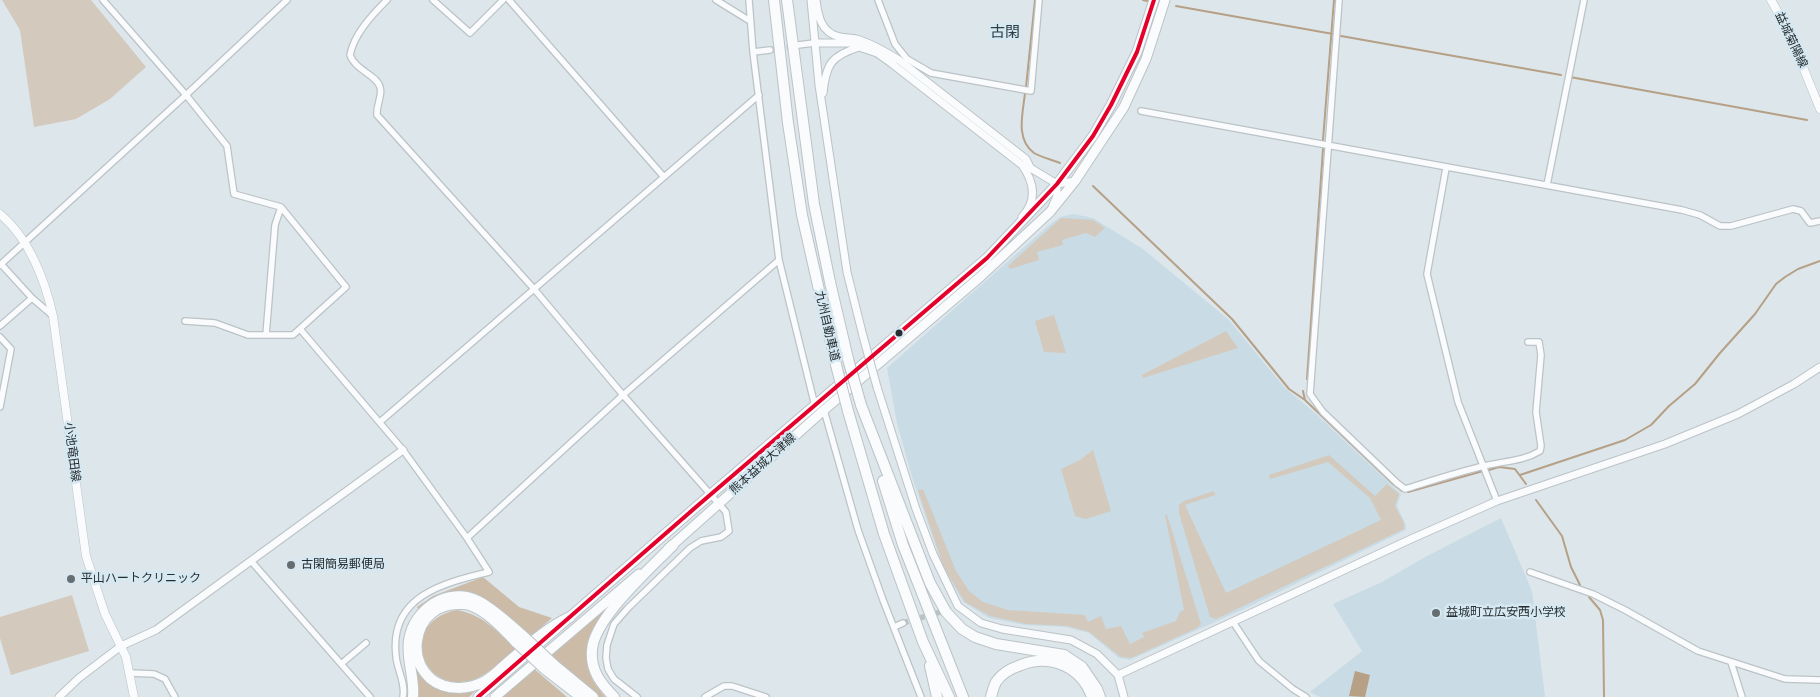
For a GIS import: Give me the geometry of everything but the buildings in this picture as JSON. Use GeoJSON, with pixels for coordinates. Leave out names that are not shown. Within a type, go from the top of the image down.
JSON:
{"type":"FeatureCollection","features":[{"type":"Feature","properties":{"kind":"highway","name":"九州自動車道"},"geometry":{"type":"LineString","coordinates":[[774,0],[788,123],[802,215],[836,365],[884,534],[924,642],[949,697]]}},
{"type":"Feature","properties":{"kind":"highway","name":"九州自動車道"},"geometry":{"type":"LineString","coordinates":[[787,0],[814,204],[848,359],[903,545],[964,697]]}},
{"type":"Feature","properties":{"kind":"highway"},"geometry":{"type":"LineString","coordinates":[[861,405],[930,583],[946,612],[962,629],[975,637],[996,644],[1064,655],[1082,667],[1094,684],[1100,697]]}},
{"type":"Feature","properties":{"kind":"highway"},"geometry":{"type":"LineString","coordinates":[[614,697],[597,678],[592,664],[592,650],[596,632],[618,602],[673,544]]}},
{"type":"Feature","properties":{"kind":"highway"},"geometry":{"type":"LineString","coordinates":[[413,697],[414,687],[409,641],[419,614],[430,605],[452,597],[476,600],[494,611],[520,639],[581,697]]}},
{"type":"Feature","properties":{"kind":"highway"},"geometry":{"type":"LineString","coordinates":[[520,639],[486,614],[470,605],[453,604],[436,608],[424,620],[418,634],[416,646],[422,670],[430,678],[439,685],[464,688],[486,681],[554,624],[570,617]]}},
{"type":"Feature","properties":{"kind":"highway"},"geometry":{"type":"LineString","coordinates":[[924,642],[937,697]]}},
{"type":"Feature","properties":{"kind":"highway"},"geometry":{"type":"LineString","coordinates":[[991,697],[996,682],[1006,673],[1032,660],[1045,660],[1055,661],[1069,667],[1082,679],[1092,697]]}},
{"type":"Feature","properties":{"kind":"highway"},"geometry":{"type":"LineString","coordinates":[[549,667],[593,697]]}},
{"type":"Feature","properties":{"kind":"main road","name":"熊本益城大津線"},"geometry":{"type":"LineString","coordinates":[[478,697],[987,258],[1057,184],[1093,136],[1111,105],[1137,52],[1154,0]]}},
{"type":"Feature","properties":{"kind":"main road","name":"熊本益城大津線"},"geometry":{"type":"LineString","coordinates":[[495,697],[673,544],[824,410],[980,277],[1050,212],[1074,181],[1124,108],[1146,59],[1165,0]]}},
{"type":"Feature","properties":{"kind":"main road","name":"益城菊陽線"},"geometry":{"type":"LineString","coordinates":[[1771,0],[1795,47],[1820,108]]}},
{"type":"Feature","properties":{"kind":"main road","name":"小池竜田線"},"geometry":{"type":"LineString","coordinates":[[0,214],[25,242],[48,294],[53,316],[86,556],[105,614],[126,657],[134,697]]}},
{"type":"Feature","properties":{"kind":"street"},"geometry":{"type":"LineString","coordinates":[[103,0],[186,95],[227,146],[234,194],[281,207],[346,287],[293,334],[248,335],[215,323],[185,321]]}},
{"type":"Feature","properties":{"kind":"street"},"geometry":{"type":"LineString","coordinates":[[53,316],[32,298],[1,265],[288,0]]}},
{"type":"Feature","properties":{"kind":"street"},"geometry":{"type":"LineString","coordinates":[[387,0],[368,20],[351,49],[350,56],[352,62],[379,84],[382,92],[376,107],[378,115],[534,290],[623,396],[726,512],[730,532],[721,537],[702,541],[690,548],[623,612],[614,624],[607,645],[606,658],[608,669],[614,679],[637,697]]}},
{"type":"Feature","properties":{"kind":"street"},"geometry":{"type":"LineString","coordinates":[[432,0],[470,33],[503,0]]}},
{"type":"Feature","properties":{"kind":"street"},"geometry":{"type":"LineString","coordinates":[[509,0],[664,177]]}},
{"type":"Feature","properties":{"kind":"street"},"geometry":{"type":"LineString","coordinates":[[716,0],[750,21]]}},
{"type":"Feature","properties":{"kind":"street"},"geometry":{"type":"LineString","coordinates":[[749,0],[753,52],[779,260],[815,406]]}},
{"type":"Feature","properties":{"kind":"street"},"geometry":{"type":"LineString","coordinates":[[810,0],[822,104],[847,272],[877,387],[929,545],[958,606],[982,623],[1002,629],[1071,640],[1097,654],[1118,675],[1124,697]]}},
{"type":"Feature","properties":{"kind":"street"},"geometry":{"type":"LineString","coordinates":[[816,0],[820,22],[826,29],[838,36],[865,42],[899,60],[1026,159],[1030,167]]}},
{"type":"Feature","properties":{"kind":"street"},"geometry":{"type":"LineString","coordinates":[[878,0],[895,44],[907,60],[931,73],[1031,91],[1040,0]]}},
{"type":"Feature","properties":{"kind":"street"},"geometry":{"type":"LineString","coordinates":[[1339,0],[1310,394],[1323,412],[1405,489],[1484,466],[1509,463],[1540,451],[1541,446],[1536,412],[1541,355],[1539,342],[1528,342]]}},
{"type":"Feature","properties":{"kind":"street"},"geometry":{"type":"LineString","coordinates":[[1547,185],[1584,0]]}},
{"type":"Feature","properties":{"kind":"street"},"geometry":{"type":"LineString","coordinates":[[822,104],[824,82],[832,60],[856,45],[865,42]]}},
{"type":"Feature","properties":{"kind":"street"},"geometry":{"type":"LineString","coordinates":[[798,45],[814,43],[856,45],[877,53],[1022,164],[1057,184],[1074,181]]}},
{"type":"Feature","properties":{"kind":"street"},"geometry":{"type":"LineString","coordinates":[[753,52],[770,50]]}},
{"type":"Feature","properties":{"kind":"street"},"geometry":{"type":"LineString","coordinates":[[381,421],[759,95]]}},
{"type":"Feature","properties":{"kind":"street"},"geometry":{"type":"LineString","coordinates":[[1141,111],[1682,210],[1700,215],[1720,226],[1731,226],[1793,210],[1801,211],[1810,223],[1820,221]]}},
{"type":"Feature","properties":{"kind":"street"},"geometry":{"type":"LineString","coordinates":[[987,258],[993,245],[1025,214],[1033,198],[1031,180],[1022,164]]}},
{"type":"Feature","properties":{"kind":"street"},"geometry":{"type":"LineString","coordinates":[[1446,168],[1427,274],[1458,402],[1497,501]]}},
{"type":"Feature","properties":{"kind":"street"},"geometry":{"type":"LineString","coordinates":[[1050,212],[1057,196],[1057,184]]}},
{"type":"Feature","properties":{"kind":"street"},"geometry":{"type":"LineString","coordinates":[[266,335],[275,225],[281,207]]}},
{"type":"Feature","properties":{"kind":"street"},"geometry":{"type":"LineString","coordinates":[[467,538],[623,396],[779,260]]}},
{"type":"Feature","properties":{"kind":"street"},"geometry":{"type":"LineString","coordinates":[[0,326],[32,298]]}},
{"type":"Feature","properties":{"kind":"street"},"geometry":{"type":"LineString","coordinates":[[300,329],[381,421],[467,538],[489,572],[442,584],[424,593],[413,602],[403,616],[396,637],[396,657],[404,690],[403,697]]}},
{"type":"Feature","properties":{"kind":"street"},"geometry":{"type":"LineString","coordinates":[[0,337],[11,349],[0,407]]}},
{"type":"Feature","properties":{"kind":"street"},"geometry":{"type":"LineString","coordinates":[[1118,675],[1497,501],[1665,444],[1738,414],[1794,384],[1820,367]]}},
{"type":"Feature","properties":{"kind":"street"},"geometry":{"type":"LineString","coordinates":[[824,410],[858,530],[921,697]]}},
{"type":"Feature","properties":{"kind":"street"},"geometry":{"type":"LineString","coordinates":[[59,697],[79,678],[121,646],[156,630],[403,450]]}},
{"type":"Feature","properties":{"kind":"street"},"geometry":{"type":"LineString","coordinates":[[251,561],[370,697]]}},
{"type":"Feature","properties":{"kind":"street"},"geometry":{"type":"LineString","coordinates":[[1530,572],[1593,594],[1698,651],[1785,679],[1820,680]]}},
{"type":"Feature","properties":{"kind":"street"},"geometry":{"type":"LineString","coordinates":[[949,610],[958,606]]}},
{"type":"Feature","properties":{"kind":"street"},"geometry":{"type":"LineString","coordinates":[[1233,622],[1259,661],[1293,689],[1306,697]]}},
{"type":"Feature","properties":{"kind":"street"},"geometry":{"type":"LineString","coordinates":[[894,627],[903,623]]}},
{"type":"Feature","properties":{"kind":"street"},"geometry":{"type":"LineString","coordinates":[[341,664],[366,643]]}},
{"type":"Feature","properties":{"kind":"street"},"geometry":{"type":"LineString","coordinates":[[1731,662],[1742,697]]}},
{"type":"Feature","properties":{"kind":"street"},"geometry":{"type":"LineString","coordinates":[[130,673],[154,674],[165,679],[175,697]]}},
{"type":"Feature","properties":{"kind":"street"},"geometry":{"type":"LineString","coordinates":[[705,697],[724,686],[732,686],[766,697]]}},
{"type":"Feature","properties":{"kind":"shaded area"},"geometry":{"type":"Polygon","coordinates":[[[2,0],[91,0],[146,67],[110,99],[76,119],[34,127],[20,30],[2,0]]]}},
{"type":"Feature","properties":{"kind":"shaded area"},"geometry":{"type":"Polygon","coordinates":[[[1074,214],[1093,218],[1143,249],[1228,319],[1285,388],[1314,412],[1401,494],[1397,506],[1406,525],[1406,530],[1246,608],[1130,660],[1119,658],[1089,633],[1066,627],[1025,625],[989,618],[963,602],[943,568],[912,477],[897,423],[887,368],[1048,226],[1060,217],[1074,214]]]}},
{"type":"Feature","properties":{"kind":"shaded area"},"geometry":{"type":"Polygon","coordinates":[[[1061,218],[1093,220],[1105,228],[1095,237],[1086,233],[1062,240],[1063,245],[1037,252],[1039,260],[1010,269],[1008,266],[1061,218]]]}},
{"type":"Feature","properties":{"kind":"shaded area"},"geometry":{"type":"Polygon","coordinates":[[[1054,315],[1066,353],[1044,352],[1035,321],[1054,315]]]}},
{"type":"Feature","properties":{"kind":"shaded area"},"geometry":{"type":"Polygon","coordinates":[[[1226,331],[1238,348],[1143,378],[1142,375],[1226,331]]]}},
{"type":"Feature","properties":{"kind":"shaded area"},"geometry":{"type":"Polygon","coordinates":[[[1093,450],[1111,511],[1086,519],[1075,516],[1061,469],[1080,460],[1093,450]]]}},
{"type":"Feature","properties":{"kind":"shaded area"},"geometry":{"type":"Polygon","coordinates":[[[1329,455],[1375,496],[1387,484],[1399,494],[1395,506],[1404,523],[1404,529],[1216,619],[1210,617],[1179,513],[1179,505],[1184,501],[1214,491],[1215,495],[1185,505],[1226,593],[1381,520],[1370,498],[1328,462],[1270,479],[1269,475],[1329,455]]]}},
{"type":"Feature","properties":{"kind":"shaded area"},"geometry":{"type":"Polygon","coordinates":[[[923,489],[956,571],[969,591],[983,602],[1008,610],[1085,615],[1088,622],[1101,616],[1106,629],[1121,626],[1130,644],[1144,637],[1142,633],[1176,621],[1180,612],[1184,610],[1165,515],[1167,515],[1201,624],[1197,628],[1131,658],[1121,657],[1089,632],[1067,626],[1026,624],[990,616],[965,602],[944,568],[918,490],[923,489]]]}},
{"type":"Feature","properties":{"kind":"shaded area","name":"益城町立広安西小学校"},"geometry":{"type":"Polygon","coordinates":[[[1501,518],[1532,591],[1545,697],[1320,697],[1310,692],[1362,651],[1333,604],[1382,582],[1425,557],[1501,518]]]}},
{"type":"Feature","properties":{"kind":"shaded area"},"geometry":{"type":"Polygon","coordinates":[[[483,577],[519,607],[552,618],[529,638],[504,614],[478,596],[450,593],[434,598],[418,609],[417,607],[433,596],[483,577]]]}},
{"type":"Feature","properties":{"kind":"shaded area"},"geometry":{"type":"Polygon","coordinates":[[[72,595],[89,651],[11,675],[0,638],[0,617],[72,595]]]}},
{"type":"Feature","properties":{"kind":"shaded area"},"geometry":{"type":"Polygon","coordinates":[[[616,598],[587,659],[593,681],[605,697],[597,697],[546,656],[616,598]]]}},
{"type":"Feature","properties":{"kind":"shaded area"},"geometry":{"type":"Polygon","coordinates":[[[457,610],[474,615],[482,620],[496,630],[515,649],[481,676],[468,681],[451,682],[438,676],[428,666],[423,654],[422,640],[428,627],[439,617],[457,610]]]}},
{"type":"Feature","properties":{"kind":"shaded area"},"geometry":{"type":"Polygon","coordinates":[[[414,656],[438,684],[453,691],[475,691],[469,697],[416,697],[414,656]]]}},
{"type":"Feature","properties":{"kind":"shaded area"},"geometry":{"type":"Polygon","coordinates":[[[533,668],[567,697],[499,697],[533,668]]]}},
{"type":"Feature","properties":{"kind":"shaded area"},"geometry":{"type":"Polygon","coordinates":[[[1355,671],[1370,675],[1365,697],[1349,696],[1355,671]]]}},
{"type":"Feature","properties":{"kind":"waterway"},"geometry":{"type":"LineString","coordinates":[[1026,87],[1035,0]]}},
{"type":"Feature","properties":{"kind":"waterway"},"geometry":{"type":"LineString","coordinates":[[1143,0],[1147,1]]}},
{"type":"Feature","properties":{"kind":"waterway"},"geometry":{"type":"LineString","coordinates":[[1323,140],[1334,0]]}},
{"type":"Feature","properties":{"kind":"waterway"},"geometry":{"type":"LineString","coordinates":[[1176,6],[1333,34]]}},
{"type":"Feature","properties":{"kind":"waterway"},"geometry":{"type":"LineString","coordinates":[[1341,36],[1561,75]]}},
{"type":"Feature","properties":{"kind":"waterway"},"geometry":{"type":"LineString","coordinates":[[1570,77],[1807,120]]}},
{"type":"Feature","properties":{"kind":"waterway"},"geometry":{"type":"LineString","coordinates":[[1025,93],[1022,117],[1024,141],[1034,153],[1060,163]]}},
{"type":"Feature","properties":{"kind":"waterway"},"geometry":{"type":"LineString","coordinates":[[1307,379],[1323,149]]}},
{"type":"Feature","properties":{"kind":"waterway"},"geometry":{"type":"LineString","coordinates":[[1093,186],[1232,319],[1289,389],[1305,400],[1402,491]]}},
{"type":"Feature","properties":{"kind":"waterway"},"geometry":{"type":"LineString","coordinates":[[1520,475],[1625,440],[1651,425],[1669,406],[1695,384],[1755,314],[1776,284],[1798,269],[1820,261]]}},
{"type":"Feature","properties":{"kind":"waterway"},"geometry":{"type":"LineString","coordinates":[[1303,391],[1305,400]]}},
{"type":"Feature","properties":{"kind":"waterway"},"geometry":{"type":"LineString","coordinates":[[1489,470],[1499,467],[1515,469],[1526,484]]}},
{"type":"Feature","properties":{"kind":"waterway"},"geometry":{"type":"LineString","coordinates":[[1408,492],[1483,471]]}},
{"type":"Feature","properties":{"kind":"waterway"},"geometry":{"type":"LineString","coordinates":[[1536,500],[1562,536],[1571,567],[1580,585]]}},
{"type":"Feature","properties":{"kind":"waterway"},"geometry":{"type":"LineString","coordinates":[[1589,597],[1600,610],[1603,620],[1604,697]]}},
{"type":"Feature","properties":{"kind":"tunnel"},"geometry":{"type":"LineString","coordinates":[[770,50],[795,46]]}},
{"type":"Feature","properties":{"kind":"tunnel"},"geometry":{"type":"LineString","coordinates":[[903,623],[947,610]]}},
{"type":"Feature","properties":{"kind":"transit line"},"geometry":{"type":"LineString","coordinates":[[478,697],[987,258],[1057,184],[1093,136],[1111,105],[1137,52],[1154,0]]}},
{"type":"Feature","properties":{"kind":"place","name":"古閑簡易郵便局"},"geometry":{"type":"Point","coordinates":[291,565]}},
{"type":"Feature","properties":{"kind":"place","name":"平山ハートクリニック"},"geometry":{"type":"Point","coordinates":[71,579]}},
{"type":"Feature","properties":{"kind":"place","name":"益城町立広安西小学校"},"geometry":{"type":"Point","coordinates":[1436,613]}},
{"type":"Feature","properties":{"kind":"district","name":"古閑"},"geometry":{"type":"Point","coordinates":[1005,33]}}]}
